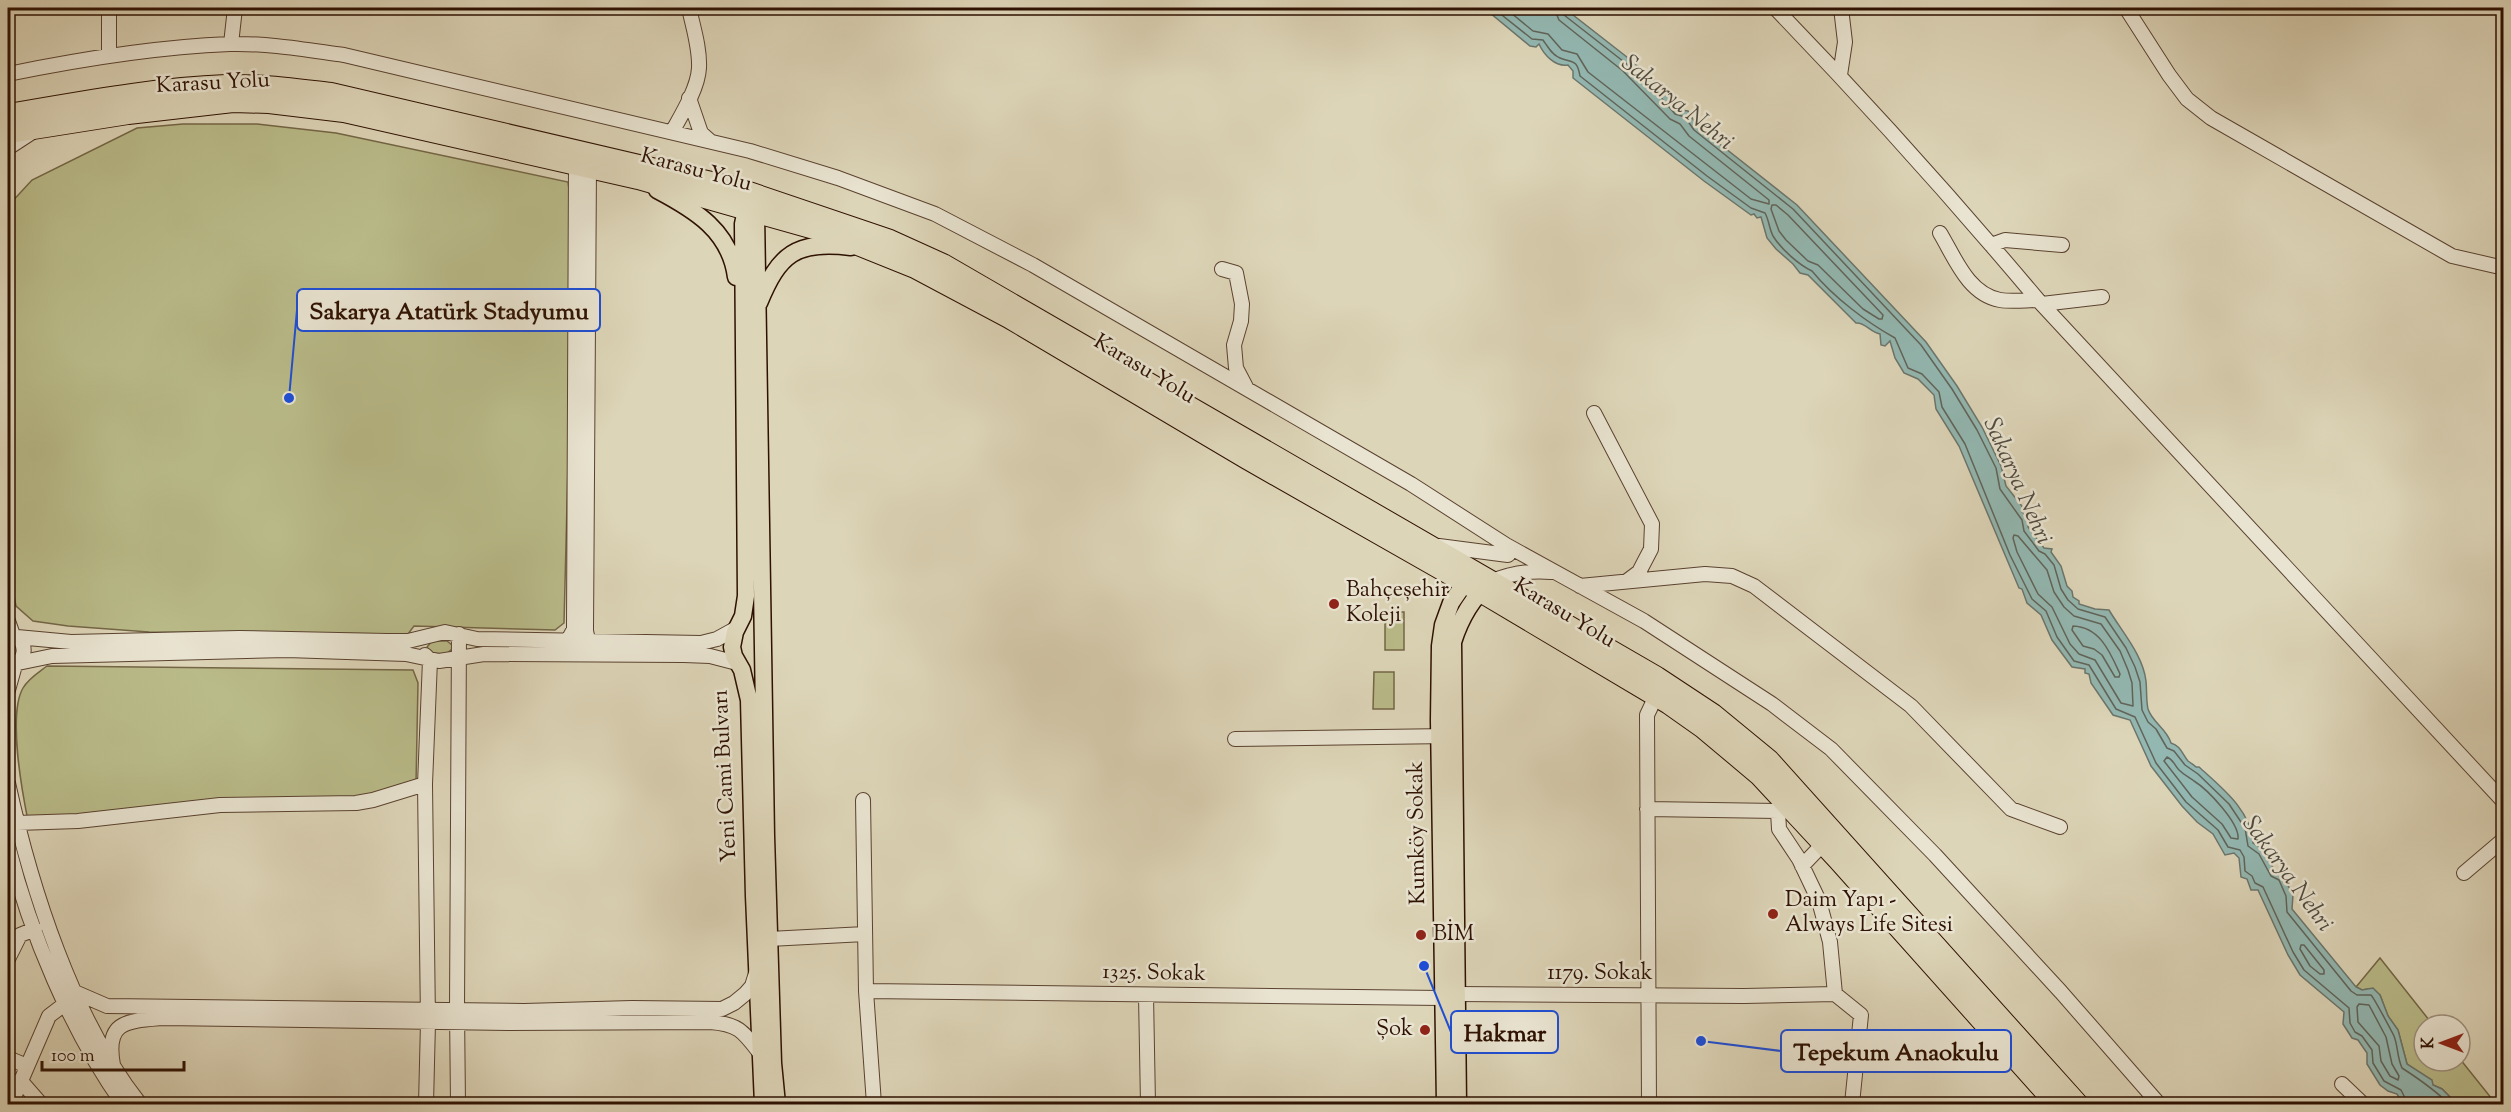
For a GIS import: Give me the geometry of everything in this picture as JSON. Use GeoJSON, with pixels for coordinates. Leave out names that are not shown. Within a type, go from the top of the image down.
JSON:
{"type":"FeatureCollection","features":[{"type":"Feature","properties":{"kind":"highway","name":"Karasu Yolu"},"geometry":{"type":"LineString","coordinates":[[8,114],[159,89],[227,85],[331,93],[737,188],[756,206]]}},
{"type":"Feature","properties":{"kind":"highway","name":"Karasu Yolu"},"geometry":{"type":"LineString","coordinates":[[8,133],[211,105],[268,103],[344,112],[756,206],[874,250],[935,278],[1478,582],[1703,728],[1759,775],[1779,805],[1823,844],[2056,1104]]}},
{"type":"Feature","properties":{"kind":"highway"},"geometry":{"type":"LineString","coordinates":[[756,206],[890,240],[943,264],[1426,543],[1478,582],[1657,677],[1713,714],[1769,760],[2078,1104]]}},
{"type":"Feature","properties":{"kind":"main road"},"geometry":{"type":"LineString","coordinates":[[638,179],[692,208],[709,222],[725,242],[749,314]]}},
{"type":"Feature","properties":{"kind":"main road","name":"Yeni Cami Bulvarı"},"geometry":{"type":"LineString","coordinates":[[756,206],[743,224],[749,314],[762,644],[773,1062],[777,1104]]}},
{"type":"Feature","properties":{"kind":"main road"},"geometry":{"type":"LineString","coordinates":[[749,314],[778,266],[798,251],[823,243],[874,250]]}},
{"type":"Feature","properties":{"kind":"main road","name":"Yeni Cami Bulvarı"},"geometry":{"type":"LineString","coordinates":[[749,314],[746,596],[743,616],[732,647],[742,670],[749,700],[756,971],[763,1104]]}},
{"type":"Feature","properties":{"kind":"main road","name":"Kumköy Sokak"},"geometry":{"type":"LineString","coordinates":[[1444,1104],[1449,996],[1446,736],[1440,646],[1443,625],[1451,603],[1478,582]]}},
{"type":"Feature","properties":{"kind":"main road"},"geometry":{"type":"LineString","coordinates":[[737,628],[750,628],[762,644],[760,659],[751,667],[743,667],[737,663]]}},
{"type":"Feature","properties":{"kind":"main road","name":"Kumköy Sokak"},"geometry":{"type":"LineString","coordinates":[[1449,996],[1458,1104]]}},
{"type":"Feature","properties":{"kind":"street"},"geometry":{"type":"LineString","coordinates":[[109,8],[109,55]]}},
{"type":"Feature","properties":{"kind":"street"},"geometry":{"type":"LineString","coordinates":[[231,44],[235,8]]}},
{"type":"Feature","properties":{"kind":"street"},"geometry":{"type":"LineString","coordinates":[[672,132],[689,98],[699,69],[689,8]]}},
{"type":"Feature","properties":{"kind":"street"},"geometry":{"type":"LineString","coordinates":[[1775,8],[1840,75],[2040,302],[2504,802]]}},
{"type":"Feature","properties":{"kind":"street"},"geometry":{"type":"LineString","coordinates":[[1840,75],[1845,42],[1841,8]]}},
{"type":"Feature","properties":{"kind":"street"},"geometry":{"type":"LineString","coordinates":[[2126,8],[2187,99],[2211,118],[2452,256],[2504,268]]}},
{"type":"Feature","properties":{"kind":"street"},"geometry":{"type":"LineString","coordinates":[[8,74],[109,55],[231,44],[344,56],[750,151],[837,178],[935,214],[1033,265],[1411,484],[1506,545],[1644,621],[1772,704],[1831,749],[1942,863],[2061,992],[2159,1104]]}},
{"type":"Feature","properties":{"kind":"street"},"geometry":{"type":"LineString","coordinates":[[689,98],[701,134],[710,141]]}},
{"type":"Feature","properties":{"kind":"street"},"geometry":{"type":"LineString","coordinates":[[8,148],[22,137],[44,127]]}},
{"type":"Feature","properties":{"kind":"street"},"geometry":{"type":"LineString","coordinates":[[568,647],[574,629],[582,167]]}},
{"type":"Feature","properties":{"kind":"street"},"geometry":{"type":"LineString","coordinates":[[582,167],[586,631],[590,647]]}},
{"type":"Feature","properties":{"kind":"street"},"geometry":{"type":"LineString","coordinates":[[1940,233],[1970,283],[1980,292],[2000,300],[2040,302],[2102,297]]}},
{"type":"Feature","properties":{"kind":"street"},"geometry":{"type":"LineString","coordinates":[[1991,245],[2005,240],[2062,245]]}},
{"type":"Feature","properties":{"kind":"street"},"geometry":{"type":"LineString","coordinates":[[1222,269],[1236,273],[1242,304],[1241,321],[1234,345],[1236,368],[1248,391]]}},
{"type":"Feature","properties":{"kind":"street"},"geometry":{"type":"LineString","coordinates":[[1594,413],[1652,524],[1651,549],[1639,572],[1625,582]]}},
{"type":"Feature","properties":{"kind":"street"},"geometry":{"type":"LineString","coordinates":[[1426,543],[1527,556]]}},
{"type":"Feature","properties":{"kind":"street"},"geometry":{"type":"LineString","coordinates":[[1478,582],[1492,560],[1508,555]]}},
{"type":"Feature","properties":{"kind":"street"},"geometry":{"type":"LineString","coordinates":[[1478,582],[1523,572],[1555,572]]}},
{"type":"Feature","properties":{"kind":"street"},"geometry":{"type":"LineString","coordinates":[[1580,586],[1705,574],[1732,576],[1754,586],[1911,706],[2011,809],[2060,827]]}},
{"type":"Feature","properties":{"kind":"street"},"geometry":{"type":"LineString","coordinates":[[8,621],[12,635],[24,649],[14,665],[8,690]]}},
{"type":"Feature","properties":{"kind":"street"},"geometry":{"type":"LineString","coordinates":[[14,665],[52,656],[287,650],[406,654],[440,661],[458,660],[484,654],[568,647],[701,642],[717,639],[737,628]]}},
{"type":"Feature","properties":{"kind":"street"},"geometry":{"type":"LineString","coordinates":[[12,635],[70,642],[239,638],[408,641],[445,632],[477,639],[568,647]]}},
{"type":"Feature","properties":{"kind":"street"},"geometry":{"type":"LineString","coordinates":[[458,1104],[459,634]]}},
{"type":"Feature","properties":{"kind":"street"},"geometry":{"type":"LineString","coordinates":[[425,636],[421,648],[430,660],[425,784],[426,1104]]}},
{"type":"Feature","properties":{"kind":"street"},"geometry":{"type":"LineString","coordinates":[[590,647],[710,656],[737,663]]}},
{"type":"Feature","properties":{"kind":"street"},"geometry":{"type":"LineString","coordinates":[[1649,1104],[1647,715],[1656,696]]}},
{"type":"Feature","properties":{"kind":"street"},"geometry":{"type":"LineString","coordinates":[[1235,739],[1446,736]]}},
{"type":"Feature","properties":{"kind":"street"},"geometry":{"type":"LineString","coordinates":[[8,783],[31,874],[56,945],[113,1065],[140,1104]]}},
{"type":"Feature","properties":{"kind":"street"},"geometry":{"type":"LineString","coordinates":[[17,823],[78,821],[220,805],[356,803],[425,784]]}},
{"type":"Feature","properties":{"kind":"street"},"geometry":{"type":"LineString","coordinates":[[863,800],[866,991],[873,1104]]}},
{"type":"Feature","properties":{"kind":"street"},"geometry":{"type":"LineString","coordinates":[[1647,809],[1762,811],[1779,805],[1779,830],[1802,866],[1819,901],[1830,942],[1835,994],[1861,1015],[1852,1104]]}},
{"type":"Feature","properties":{"kind":"street"},"geometry":{"type":"LineString","coordinates":[[2464,873],[2504,839]]}},
{"type":"Feature","properties":{"kind":"street"},"geometry":{"type":"LineString","coordinates":[[1802,866],[1823,844]]}},
{"type":"Feature","properties":{"kind":"street"},"geometry":{"type":"LineString","coordinates":[[8,846],[34,929],[66,1003],[90,1053],[123,1104]]}},
{"type":"Feature","properties":{"kind":"street"},"geometry":{"type":"LineString","coordinates":[[8,959],[20,935],[34,929]]}},
{"type":"Feature","properties":{"kind":"street"},"geometry":{"type":"LineString","coordinates":[[769,939],[865,934]]}},
{"type":"Feature","properties":{"kind":"street"},"geometry":{"type":"LineString","coordinates":[[457,1016],[722,1009],[734,1004],[745,994],[752,986],[756,971]]}},
{"type":"Feature","properties":{"kind":"street","name":"1325. Sokak"},"geometry":{"type":"LineString","coordinates":[[866,991],[1449,996]]}},
{"type":"Feature","properties":{"kind":"street"},"geometry":{"type":"LineString","coordinates":[[77,993],[107,1006],[427,1016]]}},
{"type":"Feature","properties":{"kind":"street","name":"1179. Sokak"},"geometry":{"type":"LineString","coordinates":[[1449,996],[1835,994]]}},
{"type":"Feature","properties":{"kind":"street"},"geometry":{"type":"LineString","coordinates":[[1146,995],[1148,1104]]}},
{"type":"Feature","properties":{"kind":"street"},"geometry":{"type":"LineString","coordinates":[[11,1104],[49,1016],[66,1003]]}},
{"type":"Feature","properties":{"kind":"street"},"geometry":{"type":"LineString","coordinates":[[113,1065],[110,1042],[114,1034],[125,1024],[135,1020],[163,1018],[457,1016],[727,1023],[744,1032],[759,1052]]}},
{"type":"Feature","properties":{"kind":"street"},"geometry":{"type":"LineString","coordinates":[[8,1058],[27,1066]]}},
{"type":"Feature","properties":{"kind":"street"},"geometry":{"type":"LineString","coordinates":[[20,1080],[41,1104]]}},
{"type":"Feature","properties":{"kind":"street"},"geometry":{"type":"LineString","coordinates":[[2342,1084],[2363,1104]]}},
{"type":"Feature","properties":{"kind":"green space"},"geometry":{"type":"Polygon","coordinates":[[[183,124],[257,124],[336,133],[568,182],[574,229],[564,623],[555,630],[414,626],[408,634],[149,632],[33,621],[16,606],[8,566],[8,206],[32,180],[137,128],[183,124]]]}},
{"type":"Feature","properties":{"kind":"green space"},"geometry":{"type":"Polygon","coordinates":[[[1385,612],[1404,612],[1404,650],[1385,650],[1385,612]]]}},
{"type":"Feature","properties":{"kind":"green space"},"geometry":{"type":"Polygon","coordinates":[[[432,641],[447,641],[452,645],[452,649],[446,654],[430,653],[427,647],[432,641]]]}},
{"type":"Feature","properties":{"kind":"green space"},"geometry":{"type":"Polygon","coordinates":[[[47,666],[413,670],[418,683],[416,783],[371,799],[28,821],[16,734],[17,716],[23,688],[31,678],[47,666]]]}},
{"type":"Feature","properties":{"kind":"green space"},"geometry":{"type":"Polygon","coordinates":[[[1374,672],[1394,672],[1394,709],[1373,709],[1374,672]]]}},
{"type":"Feature","properties":{"kind":"green space"},"geometry":{"type":"Polygon","coordinates":[[[2380,958],[2424,1013],[2412,1013],[2412,1068],[2407,1064],[2398,1030],[2388,1016],[2380,995],[2368,989],[2362,990],[2356,987],[2380,958]]]}},
{"type":"Feature","properties":{"kind":"green space"},"geometry":{"type":"Polygon","coordinates":[[[2418,1073],[2471,1073],[2496,1104],[2457,1104],[2442,1089],[2418,1073]]]}},
{"type":"Feature","properties":{"kind":"water"},"geometry":{"type":"Polygon","coordinates":[[[1484,8],[1564,8],[1657,83],[1680,110],[1688,111],[1697,126],[1797,205],[1926,342],[1982,427],[2001,466],[2006,486],[2025,510],[2022,512],[2028,517],[2028,527],[2044,548],[2052,549],[2051,552],[2061,566],[2073,597],[2079,601],[2079,604],[2109,610],[2131,644],[2144,671],[2148,709],[2153,718],[2171,743],[2179,748],[2188,761],[2199,767],[2217,783],[2241,810],[2251,831],[2253,843],[2263,849],[2276,873],[2282,874],[2293,895],[2292,909],[2356,987],[2362,990],[2373,988],[2380,995],[2388,1016],[2398,1030],[2407,1064],[2412,1067],[2412,1073],[2421,1073],[2432,1080],[2433,1085],[2442,1089],[2457,1104],[2403,1104],[2397,1094],[2380,1085],[2367,1064],[2367,1053],[2358,1040],[2352,1038],[2343,1024],[2344,1012],[2300,975],[2288,955],[2258,890],[2251,890],[2247,879],[2241,877],[2239,858],[2234,853],[2225,855],[2213,834],[2197,822],[2182,806],[2151,766],[2130,720],[2113,715],[2091,683],[2089,674],[2085,673],[2085,669],[2072,667],[2052,640],[2041,615],[2027,603],[1959,446],[1936,409],[1934,395],[1918,379],[1904,373],[1895,358],[1890,341],[1885,346],[1881,345],[1880,334],[1856,323],[1808,275],[1800,273],[1767,238],[1761,217],[1751,215],[1704,181],[1573,78],[1573,71],[1568,65],[1559,64],[1550,59],[1539,44],[1536,47],[1530,46],[1484,8]]]}},
{"type":"Feature","properties":{"kind":"place","name":"Sakarya Atatürk Stadyumu"},"geometry":{"type":"Point","coordinates":[289,398]}},
{"type":"Feature","properties":{"kind":"place","name":"Bahçeşehir Koleji"},"geometry":{"type":"Point","coordinates":[1334,604]}},
{"type":"Feature","properties":{"kind":"place","name":"Daim Yapı - Always Life Sitesi"},"geometry":{"type":"Point","coordinates":[1773,914]}},
{"type":"Feature","properties":{"kind":"place","name":"BİM"},"geometry":{"type":"Point","coordinates":[1421,935]}},
{"type":"Feature","properties":{"kind":"place","name":"Hakmar"},"geometry":{"type":"Point","coordinates":[1424,966]}},
{"type":"Feature","properties":{"kind":"place","name":"Şok"},"geometry":{"type":"Point","coordinates":[1425,1030]}},
{"type":"Feature","properties":{"kind":"place","name":"Tepekum Anaokulu"},"geometry":{"type":"Point","coordinates":[1701,1041]}},
{"type":"Feature","properties":{"kind":"water label","name":"Sakarya Nehri"},"geometry":{"type":"Point","coordinates":[1677,103]}},
{"type":"Feature","properties":{"kind":"water label","name":"Sakarya Nehri"},"geometry":{"type":"Point","coordinates":[2017,481]}},
{"type":"Feature","properties":{"kind":"water label","name":"Sakarya Nehri"},"geometry":{"type":"Point","coordinates":[2287,874]}}]}
